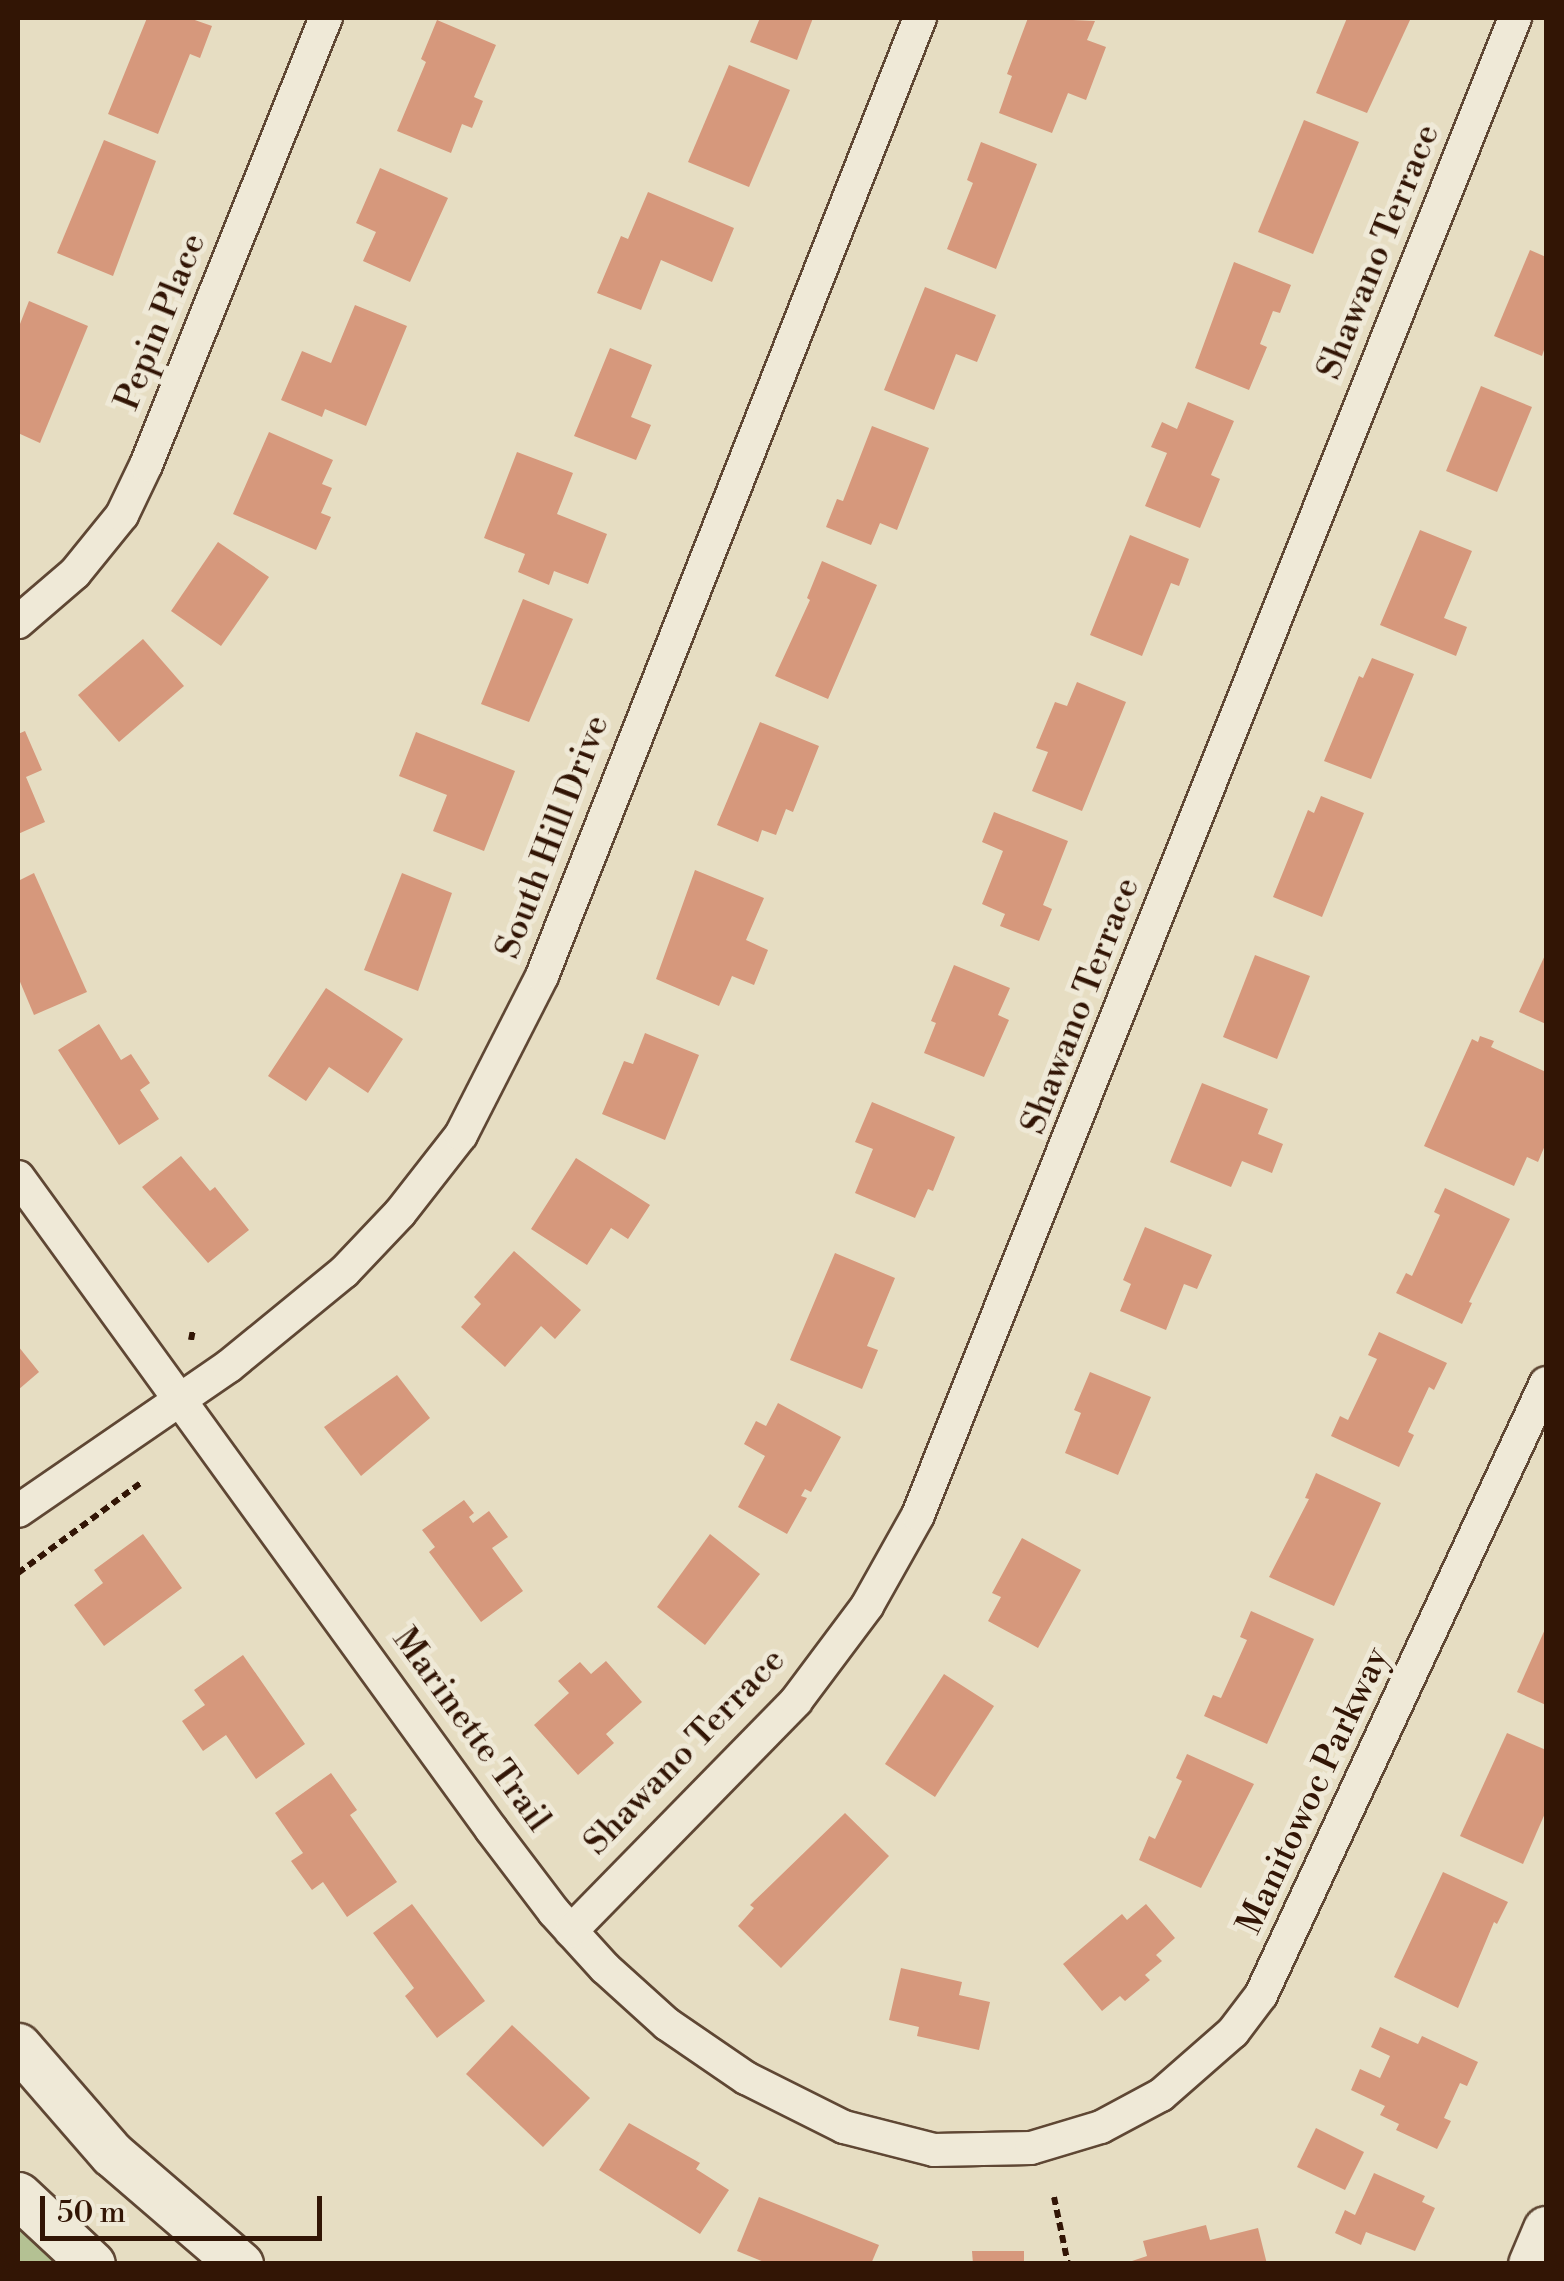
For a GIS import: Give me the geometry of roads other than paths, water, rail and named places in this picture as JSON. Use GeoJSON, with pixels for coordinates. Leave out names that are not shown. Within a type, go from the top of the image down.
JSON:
{"type":"FeatureCollection","features":[{"type":"Feature","properties":{"kind":"main road"},"geometry":{"type":"LineString","coordinates":[[18,2046],[112,2154],[240,2264]]}},
{"type":"Feature","properties":{"kind":"main road"},"geometry":{"type":"LineString","coordinates":[[18,2196],[92,2264]]}},
{"type":"Feature","properties":{"kind":"main road"},"geometry":{"type":"LineString","coordinates":[[1531,2264],[1546,2229]]}},
{"type":"Feature","properties":{"kind":"street","name":"Pepin Place"},"geometry":{"type":"LineString","coordinates":[[18,622],[75,572],[122,515],[146,465],[326,18]]}},
{"type":"Feature","properties":{"kind":"street","name":"South Hill Drive"},"geometry":{"type":"LineString","coordinates":[[18,1511],[229,1366],[344,1272],[400,1213],[462,1135],[502,1064],[542,976],[920,18]]}},
{"type":"Feature","properties":{"kind":"street","name":"Shawano Terrace"},"geometry":{"type":"LineString","coordinates":[[571,1930],[796,1702],[866,1606],[918,1516],[1515,18]]}},
{"type":"Feature","properties":{"kind":"street","name":"Marinette Trail"},"geometry":{"type":"LineString","coordinates":[[18,1177],[491,1829],[571,1930],[667,2024],[746,2078],[844,2127],[934,2150],[1030,2148],[1053,2141]]}},
{"type":"Feature","properties":{"kind":"street","name":"Manitowoc Parkway"},"geometry":{"type":"LineString","coordinates":[[1053,2141],[1101,2127],[1162,2096],[1232,2032],[1261,1996],[1546,1384]]}}]}
